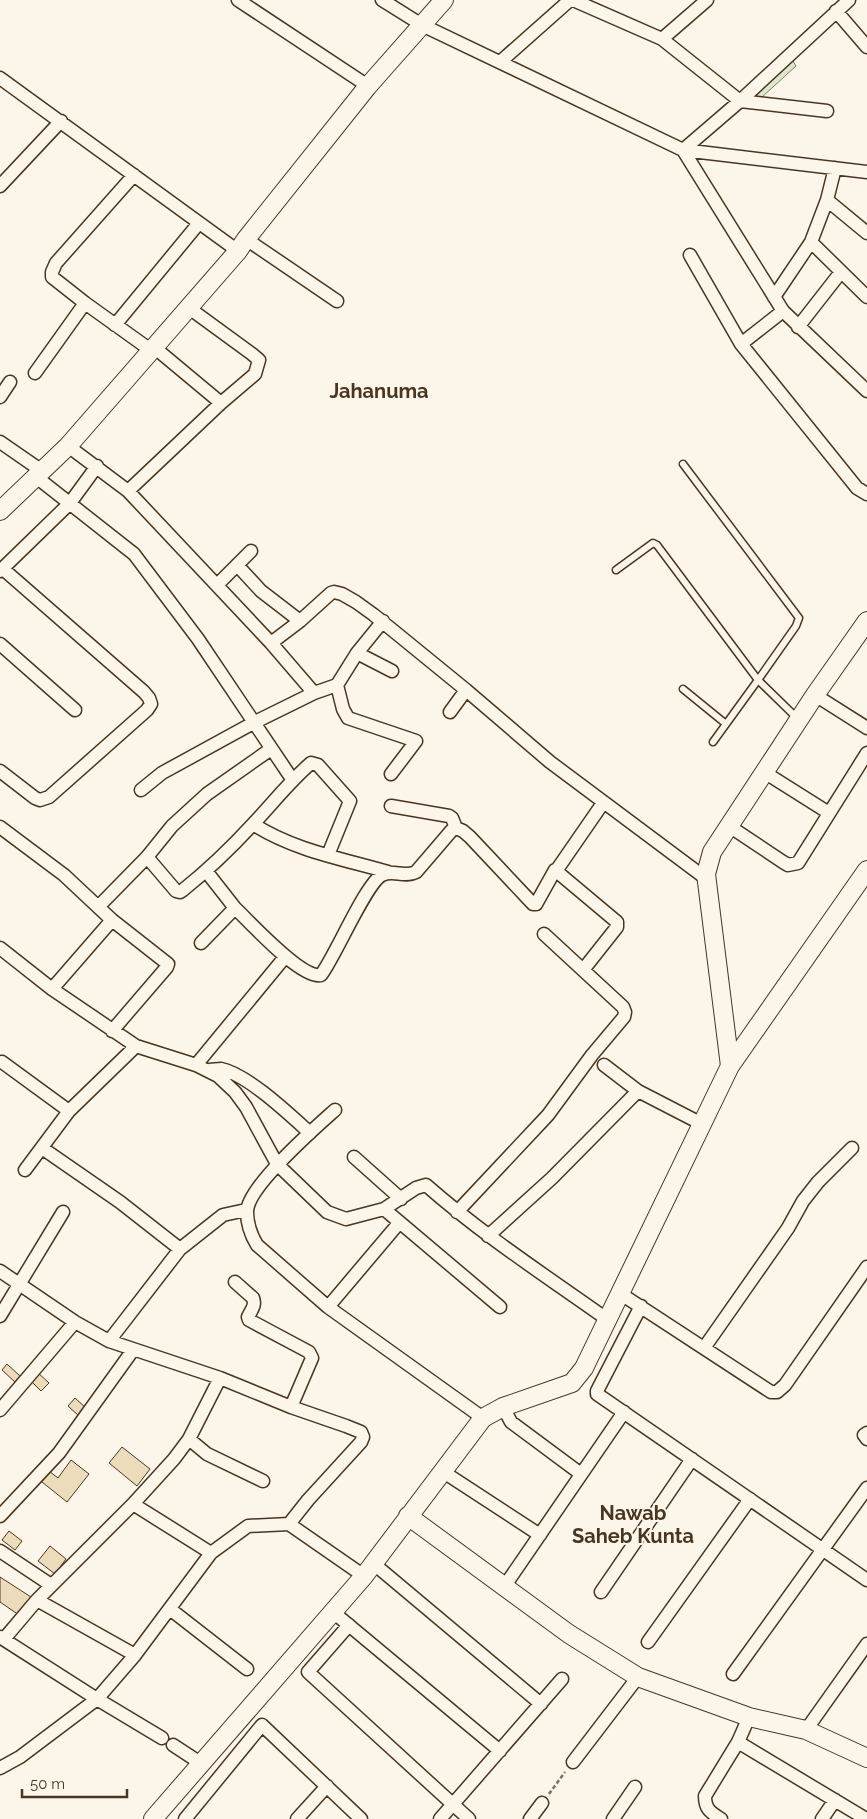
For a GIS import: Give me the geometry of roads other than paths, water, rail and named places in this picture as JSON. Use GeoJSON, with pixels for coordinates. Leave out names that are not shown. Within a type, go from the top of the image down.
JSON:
{"type":"FeatureCollection","features":[{"type":"Feature","properties":{"kind":"street"},"geometry":{"type":"LineString","coordinates":[[238,0],[368,86]]}},
{"type":"Feature","properties":{"kind":"street"},"geometry":{"type":"LineString","coordinates":[[382,0],[422,25],[683,150],[867,172]]}},
{"type":"Feature","properties":{"kind":"street"},"geometry":{"type":"LineString","coordinates":[[0,511],[68,446],[189,308],[242,245],[368,86],[444,0]]}},
{"type":"Feature","properties":{"kind":"street"},"geometry":{"type":"LineString","coordinates":[[500,62],[571,0],[662,39],[740,101],[827,111]]}},
{"type":"Feature","properties":{"kind":"street"},"geometry":{"type":"LineString","coordinates":[[662,39],[707,0]]}},
{"type":"Feature","properties":{"kind":"street"},"geometry":{"type":"LineString","coordinates":[[683,150],[740,101],[849,0]]}},
{"type":"Feature","properties":{"kind":"street"},"geometry":{"type":"LineString","coordinates":[[836,11],[867,47]]}},
{"type":"Feature","properties":{"kind":"street"},"geometry":{"type":"LineString","coordinates":[[0,78],[199,223],[242,245],[337,302]]}},
{"type":"Feature","properties":{"kind":"street"},"geometry":{"type":"LineString","coordinates":[[0,186],[61,121]]}},
{"type":"Feature","properties":{"kind":"street"},"geometry":{"type":"LineString","coordinates":[[683,150],[783,311],[867,392]]}},
{"type":"Feature","properties":{"kind":"street"},"geometry":{"type":"LineString","coordinates":[[774,297],[812,242],[827,200],[835,168]]}},
{"type":"Feature","properties":{"kind":"street"},"geometry":{"type":"LineString","coordinates":[[134,175],[56,263],[52,277],[115,325],[153,349],[221,403]]}},
{"type":"Feature","properties":{"kind":"street"},"geometry":{"type":"LineString","coordinates":[[827,200],[867,233]]}},
{"type":"Feature","properties":{"kind":"street"},"geometry":{"type":"LineString","coordinates":[[115,325],[199,223]]}},
{"type":"Feature","properties":{"kind":"street"},"geometry":{"type":"LineString","coordinates":[[812,242],[867,297]]}},
{"type":"Feature","properties":{"kind":"street"},"geometry":{"type":"LineString","coordinates":[[690,255],[741,344],[857,488],[867,494]]}},
{"type":"Feature","properties":{"kind":"street"},"geometry":{"type":"LineString","coordinates":[[798,327],[841,272]]}},
{"type":"Feature","properties":{"kind":"street"},"geometry":{"type":"LineString","coordinates":[[35,373],[85,303]]}},
{"type":"Feature","properties":{"kind":"street"},"geometry":{"type":"LineString","coordinates":[[128,491],[221,403],[255,374],[259,360],[189,308]]}},
{"type":"Feature","properties":{"kind":"street"},"geometry":{"type":"LineString","coordinates":[[741,344],[783,311]]}},
{"type":"Feature","properties":{"kind":"street"},"geometry":{"type":"LineString","coordinates":[[0,397],[10,382]]}},
{"type":"Feature","properties":{"kind":"street"},"geometry":{"type":"LineString","coordinates":[[0,442],[70,503],[134,554],[198,639],[255,722],[270,749],[292,779]]}},
{"type":"Feature","properties":{"kind":"street"},"geometry":{"type":"LineString","coordinates":[[68,446],[128,491],[271,643],[314,694]]}},
{"type":"Feature","properties":{"kind":"street"},"geometry":{"type":"LineString","coordinates":[[0,771],[35,798],[40,800],[49,797],[147,710],[151,704],[144,692],[2,570],[70,503],[97,466]]}},
{"type":"Feature","properties":{"kind":"street"},"geometry":{"type":"LineString","coordinates":[[217,585],[251,551]]}},
{"type":"Feature","properties":{"kind":"street"},"geometry":{"type":"LineString","coordinates":[[237,565],[261,591],[300,621]]}},
{"type":"Feature","properties":{"kind":"street"},"geometry":{"type":"LineString","coordinates":[[271,643],[334,592],[342,594],[383,622],[550,762],[708,880]]}},
{"type":"Feature","properties":{"kind":"street"},"geometry":{"type":"LineString","coordinates":[[730,1066],[706,874],[712,852],[814,695],[862,641],[867,621]]}},
{"type":"Feature","properties":{"kind":"street"},"geometry":{"type":"LineString","coordinates":[[142,790],[162,773],[255,722],[337,685],[357,653],[383,622]]}},
{"type":"Feature","properties":{"kind":"street"},"geometry":{"type":"LineString","coordinates":[[0,644],[75,710]]}},
{"type":"Feature","properties":{"kind":"street"},"geometry":{"type":"LineString","coordinates":[[357,653],[392,671]]}},
{"type":"Feature","properties":{"kind":"street"},"geometry":{"type":"LineString","coordinates":[[337,685],[343,709],[348,718],[416,741],[390,774]]}},
{"type":"Feature","properties":{"kind":"street"},"geometry":{"type":"LineString","coordinates":[[450,712],[466,690]]}},
{"type":"Feature","properties":{"kind":"street"},"geometry":{"type":"LineString","coordinates":[[814,695],[867,728]]}},
{"type":"Feature","properties":{"kind":"street"},"geometry":{"type":"LineString","coordinates":[[99,906],[147,857],[172,826],[207,794],[270,749]]}},
{"type":"Feature","properties":{"kind":"street"},"geometry":{"type":"LineString","coordinates":[[729,826],[783,862],[792,864],[798,862],[867,754]]}},
{"type":"Feature","properties":{"kind":"street"},"geometry":{"type":"LineString","coordinates":[[147,857],[176,891],[180,892],[206,871],[253,824],[292,779],[312,763],[315,763],[350,801],[328,855]]}},
{"type":"Feature","properties":{"kind":"street"},"geometry":{"type":"LineString","coordinates":[[764,772],[829,813]]}},
{"type":"Feature","properties":{"kind":"street"},"geometry":{"type":"LineString","coordinates":[[391,806],[452,818],[456,828],[470,837],[533,904],[536,904],[552,874],[603,803]]}},
{"type":"Feature","properties":{"kind":"street"},"geometry":{"type":"LineString","coordinates":[[253,824],[270,834],[328,855],[388,872],[410,875],[416,872],[452,830],[456,828]]}},
{"type":"Feature","properties":{"kind":"street"},"geometry":{"type":"LineString","coordinates":[[0,827],[64,875],[112,920],[168,964],[112,1031]]}},
{"type":"Feature","properties":{"kind":"street"},"geometry":{"type":"LineString","coordinates":[[152,1819],[202,1764],[369,1570],[483,1418],[503,1407],[572,1383],[584,1368],[730,1066],[867,870]]}},
{"type":"Feature","properties":{"kind":"street"},"geometry":{"type":"LineString","coordinates":[[206,871],[235,908],[285,957],[317,976],[321,975],[374,882],[378,877],[388,872]]}},
{"type":"Feature","properties":{"kind":"street"},"geometry":{"type":"LineString","coordinates":[[556,871],[618,924],[583,970]]}},
{"type":"Feature","properties":{"kind":"street"},"geometry":{"type":"LineString","coordinates":[[201,944],[235,908]]}},
{"type":"Feature","properties":{"kind":"street"},"geometry":{"type":"LineString","coordinates":[[52,989],[112,920]]}},
{"type":"Feature","properties":{"kind":"street"},"geometry":{"type":"LineString","coordinates":[[457,1212],[548,1115],[592,1055],[624,1017],[625,1012],[622,1007],[544,934]]}},
{"type":"Feature","properties":{"kind":"street"},"geometry":{"type":"LineString","coordinates":[[0,948],[52,989],[136,1046],[202,1067],[220,1069],[235,1074],[272,1100],[310,1133]]}},
{"type":"Feature","properties":{"kind":"street"},"geometry":{"type":"LineString","coordinates":[[202,1067],[285,957]]}},
{"type":"Feature","properties":{"kind":"street"},"geometry":{"type":"LineString","coordinates":[[25,1170],[69,1111],[136,1046]]}},
{"type":"Feature","properties":{"kind":"street"},"geometry":{"type":"LineString","coordinates":[[2,1062],[69,1111]]}},
{"type":"Feature","properties":{"kind":"street"},"geometry":{"type":"LineString","coordinates":[[604,1064],[638,1091],[702,1124]]}},
{"type":"Feature","properties":{"kind":"street"},"geometry":{"type":"LineString","coordinates":[[202,1067],[218,1076],[235,1092],[246,1107],[277,1164],[327,1212],[346,1220],[384,1209],[426,1184],[457,1212],[488,1236],[608,1320]]}},
{"type":"Feature","properties":{"kind":"street"},"geometry":{"type":"LineString","coordinates":[[488,1236],[552,1178],[638,1091]]}},
{"type":"Feature","properties":{"kind":"street"},"geometry":{"type":"LineString","coordinates":[[335,1110],[277,1164],[252,1198],[246,1210],[251,1234],[257,1245],[328,1307],[483,1418]]}},
{"type":"Feature","properties":{"kind":"street"},"geometry":{"type":"LineString","coordinates":[[42,1148],[120,1202],[180,1249]]}},
{"type":"Feature","properties":{"kind":"street"},"geometry":{"type":"LineString","coordinates":[[704,1348],[788,1228],[803,1201],[818,1182],[852,1148]]}},
{"type":"Feature","properties":{"kind":"street"},"geometry":{"type":"LineString","coordinates":[[354,1156],[401,1199]]}},
{"type":"Feature","properties":{"kind":"street"},"geometry":{"type":"LineString","coordinates":[[384,1209],[500,1307]]}},
{"type":"Feature","properties":{"kind":"street"},"geometry":{"type":"LineString","coordinates":[[108,1341],[180,1249],[223,1215],[246,1210]]}},
{"type":"Feature","properties":{"kind":"street"},"geometry":{"type":"LineString","coordinates":[[0,1316],[62,1212]]}},
{"type":"Feature","properties":{"kind":"street"},"geometry":{"type":"LineString","coordinates":[[328,1307],[399,1223]]}},
{"type":"Feature","properties":{"kind":"street"},"geometry":{"type":"LineString","coordinates":[[621,1294],[771,1392],[776,1392],[785,1385],[867,1267]]}},
{"type":"Feature","properties":{"kind":"street"},"geometry":{"type":"LineString","coordinates":[[0,1271],[75,1322],[108,1341],[220,1378],[291,1407],[361,1432],[363,1438],[361,1442],[308,1500],[289,1524]]}},
{"type":"Feature","properties":{"kind":"street"},"geometry":{"type":"LineString","coordinates":[[235,1282],[253,1298],[255,1305],[248,1317],[249,1320],[309,1352],[312,1358],[291,1407]]}},
{"type":"Feature","properties":{"kind":"street"},"geometry":{"type":"LineString","coordinates":[[641,1306],[597,1394],[867,1580]]}},
{"type":"Feature","properties":{"kind":"street"},"geometry":{"type":"LineString","coordinates":[[0,1410],[75,1322]]}},
{"type":"Feature","properties":{"kind":"street"},"geometry":{"type":"LineString","coordinates":[[0,1516],[59,1453],[133,1350]]}},
{"type":"Feature","properties":{"kind":"street"},"geometry":{"type":"LineString","coordinates":[[0,1652],[5,1640],[37,1600],[133,1504],[174,1459],[189,1439],[220,1378]]}},
{"type":"Feature","properties":{"kind":"street"},"geometry":{"type":"LineString","coordinates":[[503,1407],[511,1422],[582,1474]]}},
{"type":"Feature","properties":{"kind":"street"},"geometry":{"type":"LineString","coordinates":[[504,1587],[624,1412]]}},
{"type":"Feature","properties":{"kind":"street"},"geometry":{"type":"LineString","coordinates":[[867,1433],[864,1435],[867,1439]]}},
{"type":"Feature","properties":{"kind":"street"},"geometry":{"type":"LineString","coordinates":[[189,1439],[207,1454],[263,1482]]}},
{"type":"Feature","properties":{"kind":"street"},"geometry":{"type":"LineString","coordinates":[[601,1592],[692,1458]]}},
{"type":"Feature","properties":{"kind":"street"},"geometry":{"type":"LineString","coordinates":[[442,1471],[540,1535]]}},
{"type":"Feature","properties":{"kind":"street"},"geometry":{"type":"LineString","coordinates":[[733,1674],[867,1488]]}},
{"type":"Feature","properties":{"kind":"street"},"geometry":{"type":"LineString","coordinates":[[648,1642],[750,1498]]}},
{"type":"Feature","properties":{"kind":"street"},"geometry":{"type":"LineString","coordinates":[[133,1504],[211,1553]]}},
{"type":"Feature","properties":{"kind":"street"},"geometry":{"type":"LineString","coordinates":[[408,1516],[570,1634],[638,1677],[749,1717],[806,1730],[867,1758]]}},
{"type":"Feature","properties":{"kind":"street"},"geometry":{"type":"LineString","coordinates":[[0,1768],[20,1757],[97,1699],[135,1655],[211,1553],[248,1526],[289,1524],[369,1570],[541,1704]]}},
{"type":"Feature","properties":{"kind":"street"},"geometry":{"type":"LineString","coordinates":[[0,1551],[51,1585]]}},
{"type":"Feature","properties":{"kind":"street"},"geometry":{"type":"LineString","coordinates":[[37,1600],[135,1655]]}},
{"type":"Feature","properties":{"kind":"street"},"geometry":{"type":"LineString","coordinates":[[170,1608],[247,1669]]}},
{"type":"Feature","properties":{"kind":"street"},"geometry":{"type":"LineString","coordinates":[[333,1612],[500,1751]]}},
{"type":"Feature","properties":{"kind":"street"},"geometry":{"type":"LineString","coordinates":[[349,1625],[308,1672],[469,1819]]}},
{"type":"Feature","properties":{"kind":"street"},"geometry":{"type":"LineString","coordinates":[[5,1640],[202,1764]]}},
{"type":"Feature","properties":{"kind":"street"},"geometry":{"type":"LineString","coordinates":[[806,1730],[867,1644]]}},
{"type":"Feature","properties":{"kind":"street"},"geometry":{"type":"LineString","coordinates":[[573,1762],[638,1677]]}},
{"type":"Feature","properties":{"kind":"street"},"geometry":{"type":"LineString","coordinates":[[440,1819],[562,1679]]}},
{"type":"Feature","properties":{"kind":"street"},"geometry":{"type":"LineString","coordinates":[[721,1819],[708,1811],[705,1804],[705,1796],[738,1742],[749,1717]]}},
{"type":"Feature","properties":{"kind":"street"},"geometry":{"type":"LineString","coordinates":[[185,1819],[262,1725],[362,1819]]}},
{"type":"Feature","properties":{"kind":"street"},"geometry":{"type":"LineString","coordinates":[[738,1742],[835,1800],[861,1818]]}},
{"type":"Feature","properties":{"kind":"street"},"geometry":{"type":"LineString","coordinates":[[297,1819],[327,1786]]}},
{"type":"Feature","properties":{"kind":"street"},"geometry":{"type":"LineString","coordinates":[[613,1819],[635,1787]]}},
{"type":"Feature","properties":{"kind":"street"},"geometry":{"type":"LineString","coordinates":[[822,1819],[835,1800]]}},
{"type":"Feature","properties":{"kind":"street"},"geometry":{"type":"LineString","coordinates":[[530,1819],[542,1803]]}},
{"type":"Feature","properties":{"kind":"lane"},"geometry":{"type":"LineString","coordinates":[[683,464],[799,618],[796,626],[713,742]]}},
{"type":"Feature","properties":{"kind":"lane"},"geometry":{"type":"LineString","coordinates":[[616,570],[653,543],[657,545],[758,680],[798,720]]}},
{"type":"Feature","properties":{"kind":"lane"},"geometry":{"type":"LineString","coordinates":[[683,689],[726,724]]}},
{"type":"Feature","properties":{"kind":"district","name":"Jahanuma"},"geometry":{"type":"Point","coordinates":[379,391]}},
{"type":"Feature","properties":{"kind":"district","name":"Nawab Saheb Kunta"},"geometry":{"type":"Point","coordinates":[633,1524]}}]}
